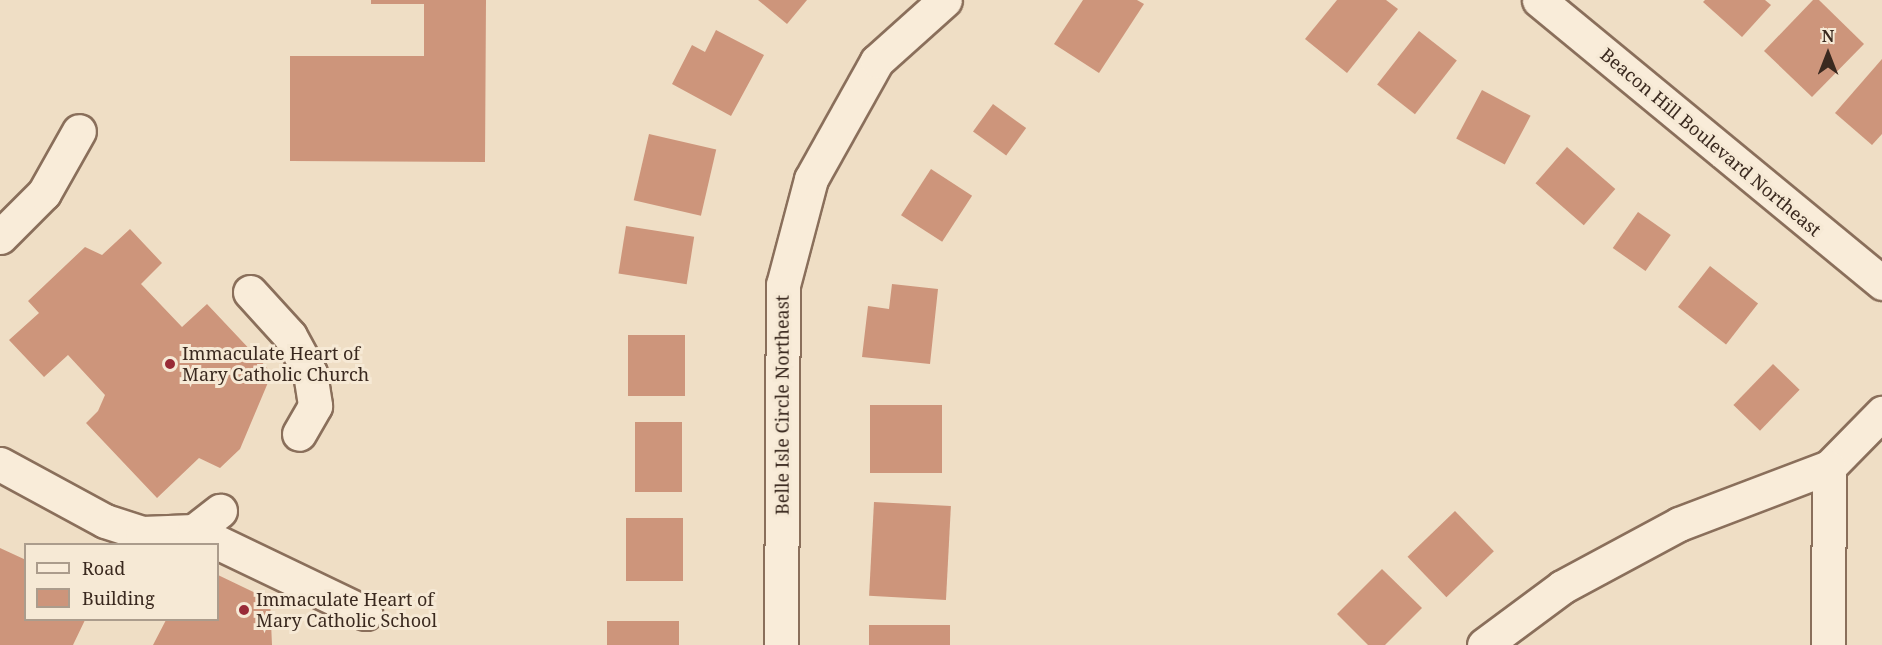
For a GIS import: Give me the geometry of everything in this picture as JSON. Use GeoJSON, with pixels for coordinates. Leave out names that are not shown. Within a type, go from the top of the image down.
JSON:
{"type":"FeatureCollection","features":[{"type":"Feature","properties":{"kind":"street","name":"Belle Isle Circle Northeast"},"geometry":{"type":"LineString","coordinates":[[780,645],[785,274],[811,179],[877,61],[945,0]]}},
{"type":"Feature","properties":{"kind":"street","name":"Beacon Hill Boulevard Northeast"},"geometry":{"type":"LineString","coordinates":[[1539,0],[1882,283]]}},
{"type":"Feature","properties":{"kind":"street"},"geometry":{"type":"LineString","coordinates":[[0,237],[44,193],[79,131]]}},
{"type":"Feature","properties":{"kind":"street"},"geometry":{"type":"LineString","coordinates":[[250,292],[290,336],[310,373],[315,406],[299,434]]}},
{"type":"Feature","properties":{"kind":"street"},"geometry":{"type":"LineString","coordinates":[[1484,645],[1562,587],[1678,524],[1829,467],[1882,413]]}},
{"type":"Feature","properties":{"kind":"street"},"geometry":{"type":"LineString","coordinates":[[0,464],[105,521],[142,533],[194,531],[365,613]]}},
{"type":"Feature","properties":{"kind":"street"},"geometry":{"type":"LineString","coordinates":[[1828,645],[1829,467]]}},
{"type":"Feature","properties":{"kind":"street"},"geometry":{"type":"LineString","coordinates":[[194,531],[220,511]]}},
{"type":"Feature","properties":{"kind":"building"},"geometry":{"type":"Polygon","coordinates":[[[371,0],[486,0],[485,162],[290,161],[290,56],[424,56],[424,4],[371,4],[371,0]]]}},
{"type":"Feature","properties":{"kind":"building"},"geometry":{"type":"Polygon","coordinates":[[[758,0],[807,0],[787,24],[758,0]]]}},
{"type":"Feature","properties":{"kind":"building"},"geometry":{"type":"Polygon","coordinates":[[[1083,0],[1137,0],[1144,4],[1099,73],[1054,44],[1083,0]]]}},
{"type":"Feature","properties":{"kind":"building"},"geometry":{"type":"Polygon","coordinates":[[[1337,0],[1386,0],[1398,9],[1347,73],[1305,39],[1337,0]]]}},
{"type":"Feature","properties":{"kind":"building"},"geometry":{"type":"Polygon","coordinates":[[[1705,0],[1765,0],[1771,5],[1742,37],[1703,2],[1705,0]]]}},
{"type":"Feature","properties":{"kind":"building"},"geometry":{"type":"Polygon","coordinates":[[[1813,0],[1819,0],[1864,44],[1812,97],[1764,51],[1813,0]]]}},
{"type":"Feature","properties":{"kind":"building"},"geometry":{"type":"Polygon","coordinates":[[[716,30],[764,55],[731,116],[672,84],[692,45],[705,52],[716,30]]]}},
{"type":"Feature","properties":{"kind":"building"},"geometry":{"type":"Polygon","coordinates":[[[1419,31],[1457,61],[1415,114],[1377,85],[1419,31]]]}},
{"type":"Feature","properties":{"kind":"building"},"geometry":{"type":"Polygon","coordinates":[[[1882,59],[1882,134],[1872,145],[1835,113],[1882,59]]]}},
{"type":"Feature","properties":{"kind":"building"},"geometry":{"type":"Polygon","coordinates":[[[1482,90],[1531,116],[1505,164],[1456,139],[1482,90]]]}},
{"type":"Feature","properties":{"kind":"building"},"geometry":{"type":"Polygon","coordinates":[[[993,104],[1026,128],[1006,156],[973,132],[993,104]]]}},
{"type":"Feature","properties":{"kind":"building"},"geometry":{"type":"Polygon","coordinates":[[[649,134],[716,150],[701,216],[634,200],[649,134]]]}},
{"type":"Feature","properties":{"kind":"building"},"geometry":{"type":"Polygon","coordinates":[[[1567,147],[1615,189],[1584,225],[1536,183],[1567,147]]]}},
{"type":"Feature","properties":{"kind":"building"},"geometry":{"type":"Polygon","coordinates":[[[931,169],[972,196],[942,242],[901,215],[931,169]]]}},
{"type":"Feature","properties":{"kind":"building"},"geometry":{"type":"Polygon","coordinates":[[[1638,212],[1671,235],[1646,271],[1613,248],[1638,212]]]}},
{"type":"Feature","properties":{"kind":"building"},"geometry":{"type":"Polygon","coordinates":[[[626,226],[694,237],[687,284],[618,273],[626,226]]]}},
{"type":"Feature","properties":{"kind":"building","name":"Immaculate Heart of Mary Catholic Church"},"geometry":{"type":"Polygon","coordinates":[[[130,229],[162,263],[141,284],[182,327],[207,304],[272,373],[240,449],[220,468],[199,458],[157,498],[86,423],[98,411],[105,395],[68,355],[44,377],[9,340],[39,313],[28,301],[85,247],[102,255],[130,229]]]}},
{"type":"Feature","properties":{"kind":"building"},"geometry":{"type":"Polygon","coordinates":[[[1710,266],[1758,304],[1726,345],[1678,307],[1710,266]]]}},
{"type":"Feature","properties":{"kind":"building"},"geometry":{"type":"Polygon","coordinates":[[[892,284],[938,289],[930,364],[862,357],[868,306],[889,309],[892,284]]]}},
{"type":"Feature","properties":{"kind":"building"},"geometry":{"type":"Polygon","coordinates":[[[628,335],[685,335],[685,396],[628,396],[628,335]]]}},
{"type":"Feature","properties":{"kind":"building"},"geometry":{"type":"Polygon","coordinates":[[[1773,364],[1800,390],[1760,431],[1733,405],[1773,364]]]}},
{"type":"Feature","properties":{"kind":"building"},"geometry":{"type":"Polygon","coordinates":[[[870,405],[942,405],[942,473],[870,473],[870,405]]]}},
{"type":"Feature","properties":{"kind":"building"},"geometry":{"type":"Polygon","coordinates":[[[635,422],[682,422],[682,492],[635,492],[635,422]]]}},
{"type":"Feature","properties":{"kind":"building"},"geometry":{"type":"Polygon","coordinates":[[[874,502],[951,506],[946,600],[869,596],[874,502]]]}},
{"type":"Feature","properties":{"kind":"building"},"geometry":{"type":"Polygon","coordinates":[[[1455,511],[1494,551],[1446,597],[1408,557],[1455,511]]]}},
{"type":"Feature","properties":{"kind":"building"},"geometry":{"type":"Polygon","coordinates":[[[626,518],[683,518],[683,581],[626,581],[626,518]]]}},
{"type":"Feature","properties":{"kind":"building"},"geometry":{"type":"Polygon","coordinates":[[[0,548],[24,559],[24,621],[85,621],[73,645],[0,645],[0,548]]]}},
{"type":"Feature","properties":{"kind":"building"},"geometry":{"type":"Polygon","coordinates":[[[1382,569],[1422,608],[1385,645],[1368,645],[1337,614],[1382,569]]]}},
{"type":"Feature","properties":{"kind":"building","name":"Immaculate Heart of Mary Catholic School"},"geometry":{"type":"Polygon","coordinates":[[[219,575],[270,600],[272,645],[153,645],[165,621],[219,621],[219,575]]]}},
{"type":"Feature","properties":{"kind":"building"},"geometry":{"type":"Polygon","coordinates":[[[607,621],[679,621],[679,645],[607,645],[607,621]]]}},
{"type":"Feature","properties":{"kind":"building"},"geometry":{"type":"Polygon","coordinates":[[[869,625],[950,625],[950,645],[869,645],[869,625]]]}},
{"type":"Feature","properties":{"kind":"place","name":"Immaculate Heart of Mary Catholic Church"},"geometry":{"type":"Point","coordinates":[170,364]}},
{"type":"Feature","properties":{"kind":"place","name":"Immaculate Heart of Mary Catholic School"},"geometry":{"type":"Point","coordinates":[244,610]}}]}
